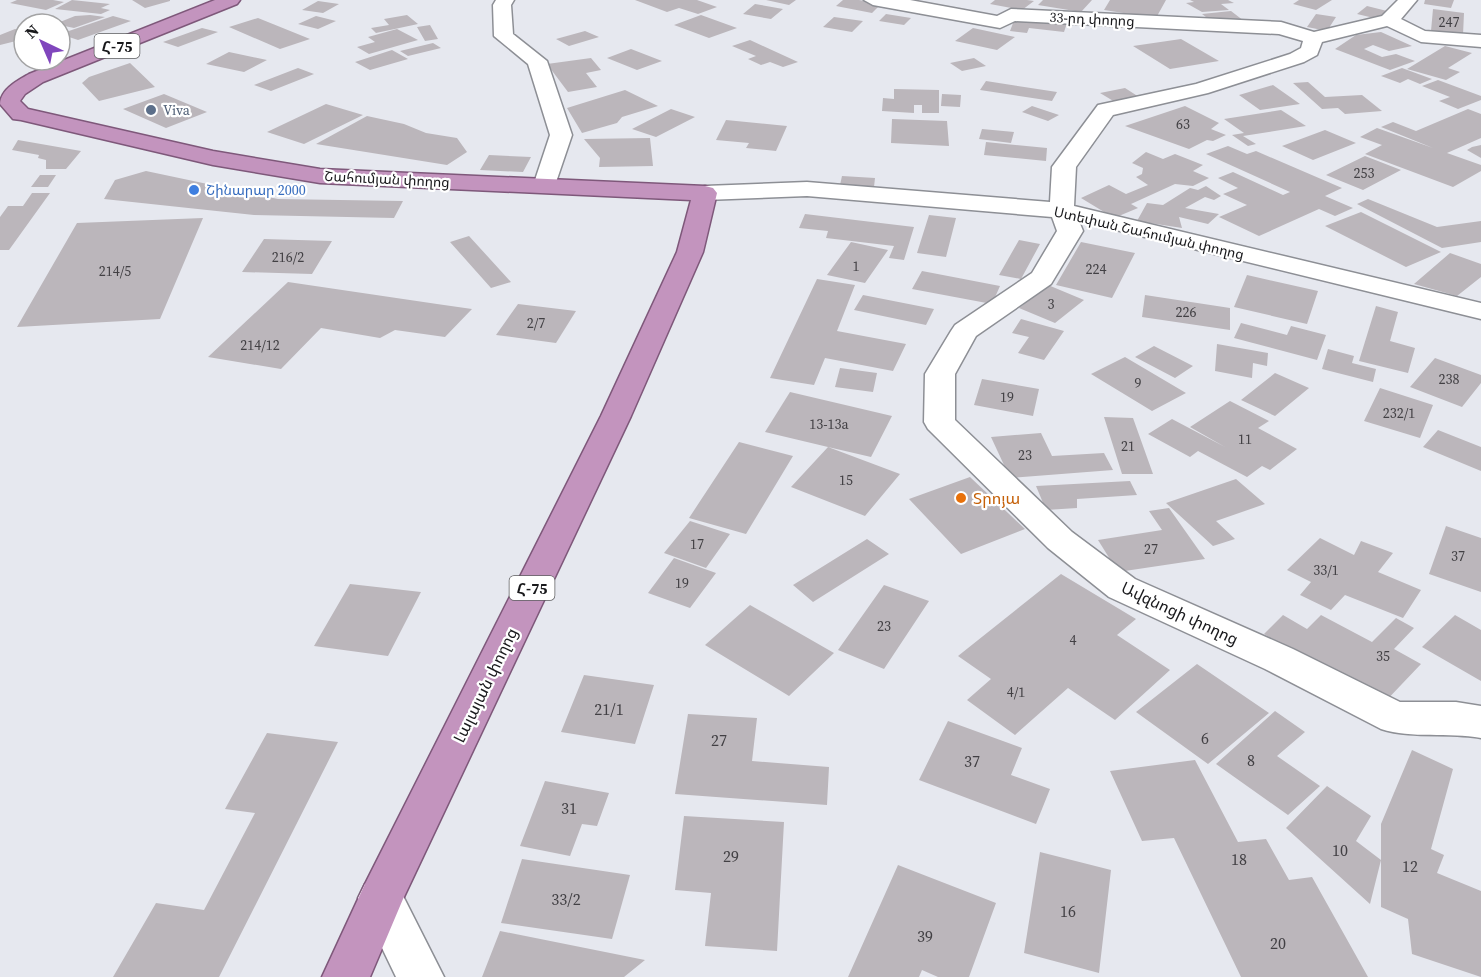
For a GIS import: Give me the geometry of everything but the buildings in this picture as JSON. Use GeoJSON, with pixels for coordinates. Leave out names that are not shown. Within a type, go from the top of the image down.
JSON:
{"type":"FeatureCollection","features":[{"type":"Feature","properties":{"kind":"highway","name":"Շահումյան փողոց"},"geometry":{"type":"LineString","coordinates":[[231,0],[36,78],[17,90],[9,102],[21,114],[213,158],[320,176],[705,193]]}},
{"type":"Feature","properties":{"kind":"highway","name":"Լալայան փողոց"},"geometry":{"type":"LineString","coordinates":[[345,977],[381,898],[616,416],[690,252],[705,193]]}},
{"type":"Feature","properties":{"kind":"street"},"geometry":{"type":"LineString","coordinates":[[505,0],[502,5],[504,36],[537,61],[561,135],[545,186]]}},
{"type":"Feature","properties":{"kind":"street","name":"33-րդ փողոց"},"geometry":{"type":"LineString","coordinates":[[873,0],[960,13],[1000,22],[1011,15],[1281,28],[1313,38]]}},
{"type":"Feature","properties":{"kind":"street"},"geometry":{"type":"LineString","coordinates":[[1062,210],[1064,167],[1106,111],[1201,89],[1297,58],[1310,51],[1313,38],[1389,20],[1408,0]]}},
{"type":"Feature","properties":{"kind":"street"},"geometry":{"type":"LineString","coordinates":[[1389,20],[1421,36],[1481,41]]}},
{"type":"Feature","properties":{"kind":"street","name":"Ստեփան Շահումյան փողոց"},"geometry":{"type":"LineString","coordinates":[[705,193],[807,189],[1062,210],[1481,311]]}},
{"type":"Feature","properties":{"kind":"street","name":"Ավզնոցի փողոց"},"geometry":{"type":"LineString","coordinates":[[1062,210],[1070,231],[1042,278],[965,331],[940,374],[939,422],[1060,540],[1122,588],[1279,659],[1395,718],[1456,718],[1481,722]]}},
{"type":"Feature","properties":{"kind":"street"},"geometry":{"type":"LineString","coordinates":[[381,898],[420,977]]}},
{"type":"Feature","properties":{"kind":"place","name":"Viva"},"geometry":{"type":"Point","coordinates":[151,110]}},
{"type":"Feature","properties":{"kind":"place","name":"Շինարար 2000"},"geometry":{"type":"Point","coordinates":[194,190]}},
{"type":"Feature","properties":{"kind":"place","name":"Տրոյա"},"geometry":{"type":"Point","coordinates":[961,498]}}]}
